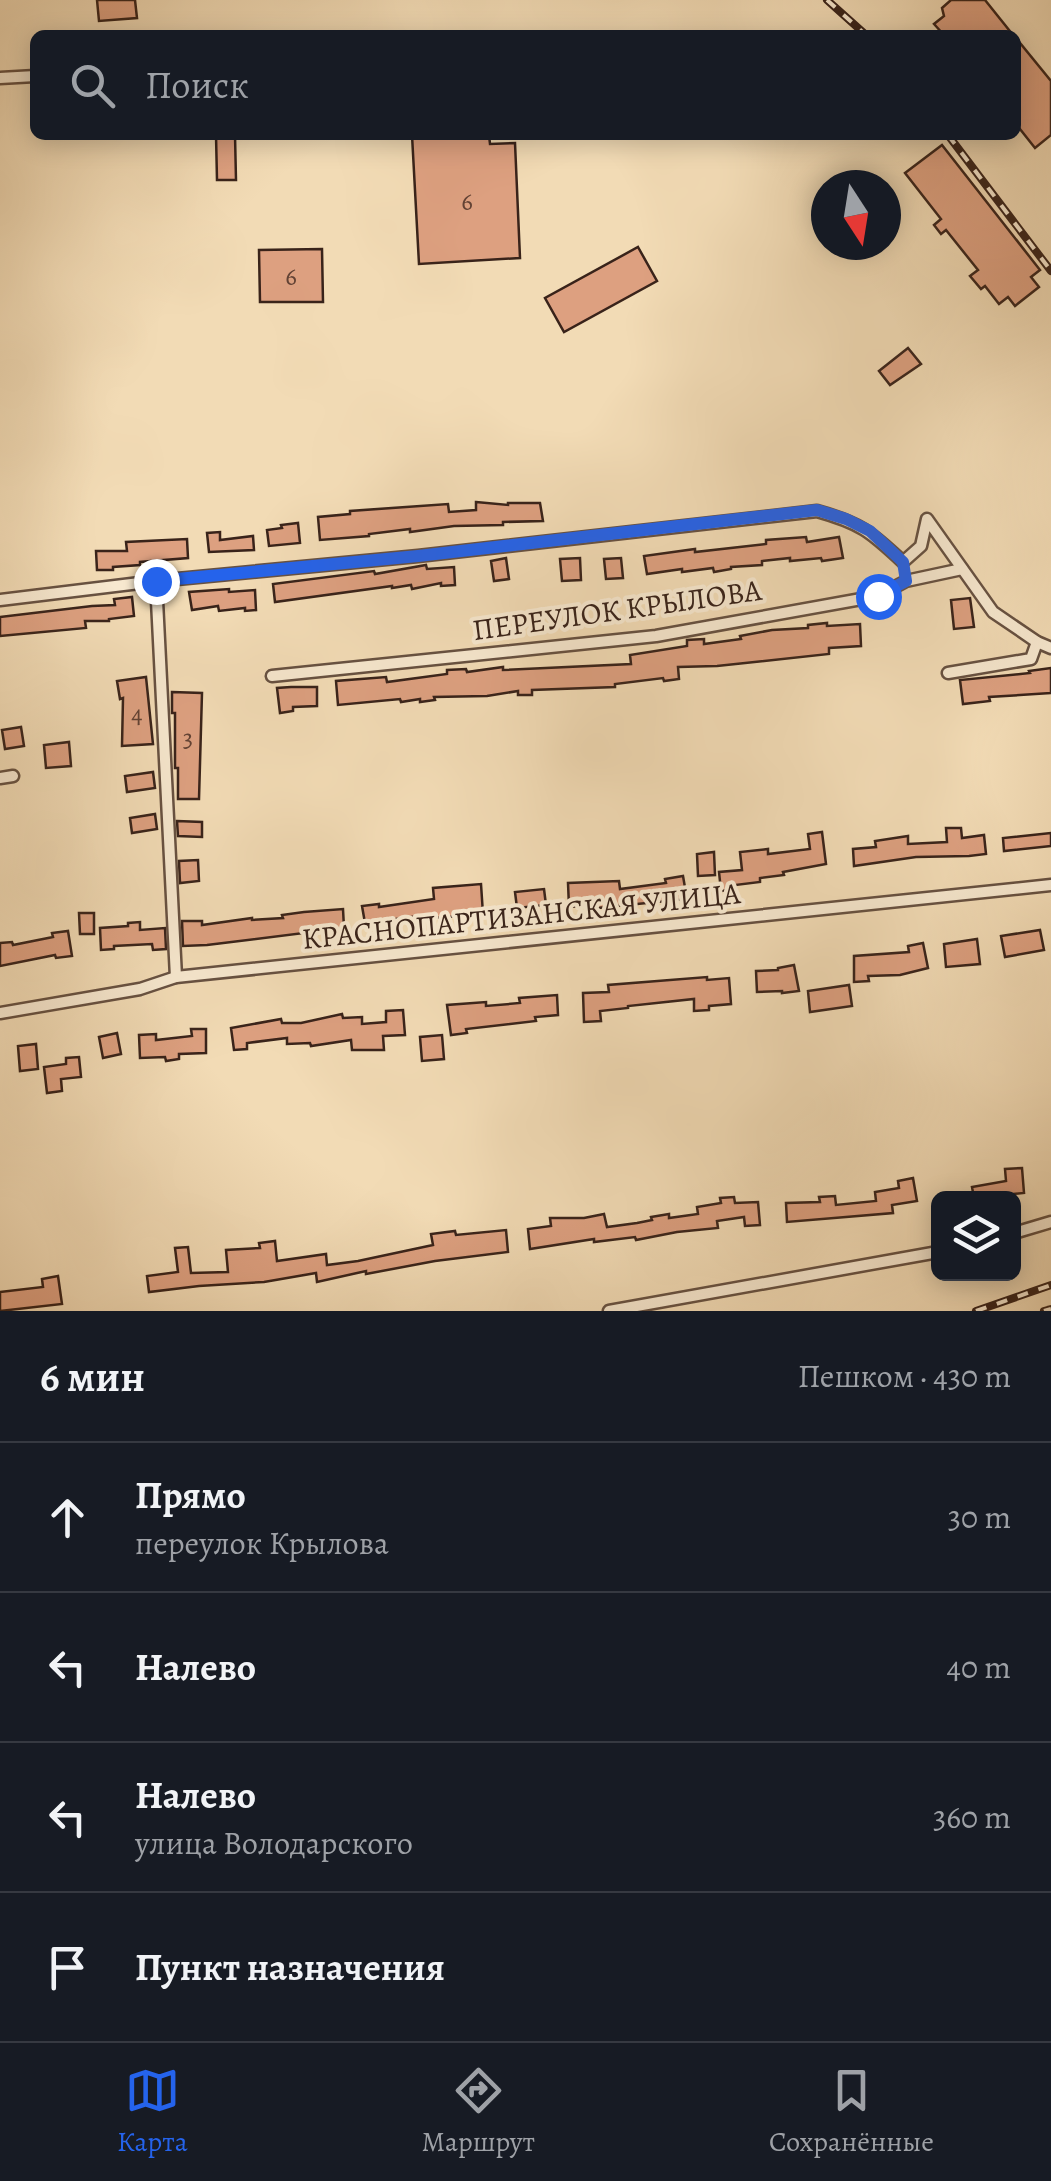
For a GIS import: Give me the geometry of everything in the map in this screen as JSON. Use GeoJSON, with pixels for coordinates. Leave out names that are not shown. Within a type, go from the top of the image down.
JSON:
{"type":"FeatureCollection","features":[{"type":"Feature","properties":{"kind":"street"},"geometry":{"type":"LineString","coordinates":[[0,78],[30,76]]}},
{"type":"Feature","properties":{"kind":"street"},"geometry":{"type":"LineString","coordinates":[[0,600],[817,510],[870,531],[903,562],[906,581]]}},
{"type":"Feature","properties":{"kind":"street"},"geometry":{"type":"LineString","coordinates":[[903,562],[921,546],[927,519],[993,612],[1051,648]]}},
{"type":"Feature","properties":{"kind":"street","name":"ПЕРЕУЛОК КРЫЛОВА"},"geometry":{"type":"LineString","coordinates":[[272,676],[656,636],[878,596],[906,581],[962,569]]}},
{"type":"Feature","properties":{"kind":"street"},"geometry":{"type":"LineString","coordinates":[[156,581],[176,977]]}},
{"type":"Feature","properties":{"kind":"street"},"geometry":{"type":"LineString","coordinates":[[948,673],[1031,659],[1037,642]]}},
{"type":"Feature","properties":{"kind":"street"},"geometry":{"type":"LineString","coordinates":[[0,778],[14,776]]}},
{"type":"Feature","properties":{"kind":"street","name":"КРАСНОПАРТИЗАНСКАЯ УЛИЦА"},"geometry":{"type":"LineString","coordinates":[[0,1013],[140,990],[176,977],[1051,886]]}},
{"type":"Feature","properties":{"kind":"street"},"geometry":{"type":"LineString","coordinates":[[1021,1231],[1051,1222]]}},
{"type":"Feature","properties":{"kind":"street"},"geometry":{"type":"LineString","coordinates":[[609,1311],[931,1253]]}},
{"type":"Feature","properties":{"kind":"building"},"geometry":{"type":"Polygon","coordinates":[[[97,0],[135,0],[137,18],[99,21],[97,0]]]}},
{"type":"Feature","properties":{"kind":"building"},"geometry":{"type":"Polygon","coordinates":[[[951,0],[985,0],[1009,30],[939,30],[934,24],[944,16],[942,8],[951,0]]]}},
{"type":"Feature","properties":{"kind":"building"},"geometry":{"type":"Polygon","coordinates":[[[1021,44],[1051,81],[1051,135],[1035,148],[1021,130],[1021,44]]]}},
{"type":"Feature","properties":{"kind":"building"},"geometry":{"type":"Polygon","coordinates":[[[216,140],[235,140],[236,180],[217,180],[216,140]]]}},
{"type":"Feature","properties":{"kind":"building"},"geometry":{"type":"Polygon","coordinates":[[[412,140],[515,143],[520,258],[419,264],[412,140]]]}},
{"type":"Feature","properties":{"kind":"building"},"geometry":{"type":"Polygon","coordinates":[[[942,145],[1040,270],[1031,277],[1039,287],[1015,306],[1008,297],[999,304],[985,286],[981,289],[970,276],[978,270],[946,230],[941,234],[934,225],[941,219],[905,173],[942,145]]]}},
{"type":"Feature","properties":{"kind":"building"},"geometry":{"type":"Polygon","coordinates":[[[638,247],[657,281],[564,332],[545,298],[638,247]]]}},
{"type":"Feature","properties":{"kind":"building"},"geometry":{"type":"Polygon","coordinates":[[[322,249],[323,302],[260,302],[259,250],[322,249]]]}},
{"type":"Feature","properties":{"kind":"building"},"geometry":{"type":"Polygon","coordinates":[[[908,348],[921,364],[890,385],[879,371],[908,348]]]}},
{"type":"Feature","properties":{"kind":"building"},"geometry":{"type":"Polygon","coordinates":[[[476,502],[540,503],[543,521],[410,529],[320,540],[318,517],[448,504],[449,512],[476,510],[476,502]]]}},
{"type":"Feature","properties":{"kind":"building"},"geometry":{"type":"Polygon","coordinates":[[[298,523],[300,543],[269,546],[267,530],[298,523]]]}},
{"type":"Feature","properties":{"kind":"building"},"geometry":{"type":"Polygon","coordinates":[[[220,532],[220,540],[253,536],[254,550],[209,552],[207,533],[220,532]]]}},
{"type":"Feature","properties":{"kind":"building"},"geometry":{"type":"Polygon","coordinates":[[[806,537],[807,542],[839,537],[843,558],[790,558],[714,572],[713,568],[647,574],[644,556],[806,537]]]}},
{"type":"Feature","properties":{"kind":"building"},"geometry":{"type":"Polygon","coordinates":[[[187,539],[188,558],[97,570],[96,551],[127,551],[126,542],[187,539]]]}},
{"type":"Feature","properties":{"kind":"building"},"geometry":{"type":"Polygon","coordinates":[[[506,558],[509,579],[494,581],[491,561],[506,558]]]}},
{"type":"Feature","properties":{"kind":"building"},"geometry":{"type":"Polygon","coordinates":[[[580,558],[581,580],[562,581],[560,559],[580,558]]]}},
{"type":"Feature","properties":{"kind":"building"},"geometry":{"type":"Polygon","coordinates":[[[621,558],[623,578],[606,579],[604,559],[621,558]]]}},
{"type":"Feature","properties":{"kind":"building"},"geometry":{"type":"Polygon","coordinates":[[[426,565],[427,569],[454,567],[455,585],[441,583],[412,589],[411,585],[392,586],[275,602],[273,584],[426,565]]]}},
{"type":"Feature","properties":{"kind":"building"},"geometry":{"type":"Polygon","coordinates":[[[255,590],[256,610],[219,611],[218,606],[192,610],[189,592],[255,590]]]}},
{"type":"Feature","properties":{"kind":"building"},"geometry":{"type":"Polygon","coordinates":[[[132,597],[134,616],[85,621],[86,628],[0,636],[0,617],[115,605],[114,599],[132,597]]]}},
{"type":"Feature","properties":{"kind":"building"},"geometry":{"type":"Polygon","coordinates":[[[970,598],[974,627],[954,629],[951,600],[970,598]]]}},
{"type":"Feature","properties":{"kind":"building"},"geometry":{"type":"Polygon","coordinates":[[[827,623],[860,624],[861,646],[829,648],[829,654],[678,667],[679,679],[615,687],[338,705],[336,681],[386,677],[387,682],[447,674],[447,670],[631,664],[630,655],[687,646],[687,640],[704,639],[704,644],[827,623]]]}},
{"type":"Feature","properties":{"kind":"building"},"geometry":{"type":"Polygon","coordinates":[[[1051,668],[1051,693],[989,697],[990,701],[963,704],[960,680],[1051,668]]]}},
{"type":"Feature","properties":{"kind":"building"},"geometry":{"type":"Polygon","coordinates":[[[146,677],[153,744],[122,746],[123,698],[120,699],[117,681],[146,677]]]}},
{"type":"Feature","properties":{"kind":"building"},"geometry":{"type":"Polygon","coordinates":[[[317,687],[317,706],[293,707],[293,711],[280,713],[277,688],[317,687]]]}},
{"type":"Feature","properties":{"kind":"building"},"geometry":{"type":"Polygon","coordinates":[[[172,692],[202,693],[199,799],[178,799],[172,692]]]}},
{"type":"Feature","properties":{"kind":"building"},"geometry":{"type":"Polygon","coordinates":[[[21,727],[24,746],[5,749],[2,730],[21,727]]]}},
{"type":"Feature","properties":{"kind":"building"},"geometry":{"type":"Polygon","coordinates":[[[69,742],[71,766],[46,768],[44,745],[69,742]]]}},
{"type":"Feature","properties":{"kind":"building"},"geometry":{"type":"Polygon","coordinates":[[[153,772],[155,788],[127,792],[125,776],[153,772]]]}},
{"type":"Feature","properties":{"kind":"building"},"geometry":{"type":"Polygon","coordinates":[[[155,814],[157,829],[132,833],[130,818],[155,814]]]}},
{"type":"Feature","properties":{"kind":"building"},"geometry":{"type":"Polygon","coordinates":[[[177,821],[202,822],[202,837],[178,836],[177,821]]]}},
{"type":"Feature","properties":{"kind":"building"},"geometry":{"type":"Polygon","coordinates":[[[946,828],[961,828],[962,838],[984,835],[986,854],[916,857],[854,866],[853,849],[876,847],[875,841],[908,836],[908,844],[947,842],[946,828]]]}},
{"type":"Feature","properties":{"kind":"building"},"geometry":{"type":"Polygon","coordinates":[[[822,832],[826,864],[721,891],[719,872],[742,870],[740,852],[768,849],[768,854],[810,849],[808,834],[822,832]]]}},
{"type":"Feature","properties":{"kind":"building"},"geometry":{"type":"Polygon","coordinates":[[[1051,833],[1051,846],[1004,851],[1003,838],[1051,833]]]}},
{"type":"Feature","properties":{"kind":"building"},"geometry":{"type":"Polygon","coordinates":[[[714,852],[715,875],[698,876],[697,854],[714,852]]]}},
{"type":"Feature","properties":{"kind":"building"},"geometry":{"type":"Polygon","coordinates":[[[198,860],[199,881],[180,883],[179,861],[198,860]]]}},
{"type":"Feature","properties":{"kind":"building"},"geometry":{"type":"Polygon","coordinates":[[[683,876],[687,899],[569,907],[568,883],[619,881],[620,889],[666,883],[665,879],[683,876]]]}},
{"type":"Feature","properties":{"kind":"building"},"geometry":{"type":"Polygon","coordinates":[[[481,884],[483,914],[435,918],[435,914],[365,923],[362,906],[434,899],[433,888],[481,884]]]}},
{"type":"Feature","properties":{"kind":"building"},"geometry":{"type":"Polygon","coordinates":[[[544,889],[546,905],[517,908],[515,892],[544,889]]]}},
{"type":"Feature","properties":{"kind":"building"},"geometry":{"type":"Polygon","coordinates":[[[343,909],[344,928],[183,946],[182,921],[202,921],[202,925],[343,909]]]}},
{"type":"Feature","properties":{"kind":"building"},"geometry":{"type":"Polygon","coordinates":[[[79,913],[94,913],[94,934],[80,934],[79,913]]]}},
{"type":"Feature","properties":{"kind":"building"},"geometry":{"type":"Polygon","coordinates":[[[140,922],[140,930],[165,928],[166,949],[153,950],[152,944],[101,950],[100,928],[140,922]]]}},
{"type":"Feature","properties":{"kind":"building"},"geometry":{"type":"Polygon","coordinates":[[[1040,930],[1044,950],[1005,957],[1001,936],[1040,930]]]}},
{"type":"Feature","properties":{"kind":"building"},"geometry":{"type":"Polygon","coordinates":[[[68,931],[72,956],[55,955],[0,966],[0,943],[13,945],[68,931]]]}},
{"type":"Feature","properties":{"kind":"building"},"geometry":{"type":"Polygon","coordinates":[[[977,939],[980,964],[946,967],[944,944],[977,939]]]}},
{"type":"Feature","properties":{"kind":"building"},"geometry":{"type":"Polygon","coordinates":[[[923,943],[928,968],[900,975],[868,976],[869,981],[854,982],[854,956],[909,952],[908,946],[923,943]]]}},
{"type":"Feature","properties":{"kind":"building"},"geometry":{"type":"Polygon","coordinates":[[[794,965],[799,991],[757,992],[756,971],[794,965]]]}},
{"type":"Feature","properties":{"kind":"building"},"geometry":{"type":"Polygon","coordinates":[[[729,978],[731,1004],[694,1011],[694,999],[628,1006],[600,1011],[601,1021],[584,1022],[583,993],[609,992],[608,985],[729,978]]]}},
{"type":"Feature","properties":{"kind":"building"},"geometry":{"type":"Polygon","coordinates":[[[849,985],[852,1006],[810,1012],[808,991],[849,985]]]}},
{"type":"Feature","properties":{"kind":"building"},"geometry":{"type":"Polygon","coordinates":[[[557,995],[558,1015],[466,1029],[467,1033],[451,1035],[447,1005],[520,1003],[519,998],[557,995]]]}},
{"type":"Feature","properties":{"kind":"building"},"geometry":{"type":"Polygon","coordinates":[[[403,1010],[405,1035],[383,1036],[384,1050],[352,1050],[351,1040],[311,1046],[287,1044],[287,1038],[247,1043],[247,1049],[234,1050],[231,1028],[281,1019],[282,1023],[301,1023],[342,1014],[343,1018],[362,1017],[362,1024],[386,1022],[386,1011],[403,1010]]]}},
{"type":"Feature","properties":{"kind":"building"},"geometry":{"type":"Polygon","coordinates":[[[191,1029],[206,1029],[206,1053],[179,1054],[179,1059],[166,1061],[165,1057],[140,1058],[139,1035],[156,1034],[156,1040],[192,1036],[191,1029]]]}},
{"type":"Feature","properties":{"kind":"building"},"geometry":{"type":"Polygon","coordinates":[[[117,1033],[121,1054],[103,1058],[99,1037],[117,1033]]]}},
{"type":"Feature","properties":{"kind":"building"},"geometry":{"type":"Polygon","coordinates":[[[442,1035],[444,1059],[422,1061],[420,1037],[442,1035]]]}},
{"type":"Feature","properties":{"kind":"building"},"geometry":{"type":"Polygon","coordinates":[[[36,1044],[38,1069],[20,1071],[18,1046],[36,1044]]]}},
{"type":"Feature","properties":{"kind":"building"},"geometry":{"type":"Polygon","coordinates":[[[79,1057],[81,1077],[61,1079],[62,1091],[47,1093],[44,1067],[66,1064],[66,1058],[79,1057]]]}},
{"type":"Feature","properties":{"kind":"building"},"geometry":{"type":"Polygon","coordinates":[[[1022,1168],[1024,1193],[973,1191],[972,1187],[1006,1181],[1005,1169],[1022,1168]]]}},
{"type":"Feature","properties":{"kind":"building"},"geometry":{"type":"Polygon","coordinates":[[[913,1178],[917,1201],[892,1205],[893,1213],[787,1222],[786,1203],[820,1202],[819,1197],[835,1196],[836,1205],[876,1201],[875,1192],[899,1188],[898,1181],[913,1178]]]}},
{"type":"Feature","properties":{"kind":"building"},"geometry":{"type":"Polygon","coordinates":[[[734,1197],[735,1203],[758,1202],[760,1225],[745,1226],[744,1217],[717,1221],[718,1228],[530,1249],[528,1229],[551,1226],[550,1218],[604,1214],[607,1227],[669,1214],[669,1218],[698,1214],[697,1207],[734,1197]]]}},
{"type":"Feature","properties":{"kind":"building"},"geometry":{"type":"Polygon","coordinates":[[[506,1230],[508,1252],[366,1271],[317,1282],[316,1273],[264,1282],[149,1292],[147,1276],[178,1272],[175,1248],[188,1247],[191,1273],[228,1272],[226,1250],[260,1248],[259,1243],[275,1241],[277,1261],[326,1254],[327,1265],[433,1245],[431,1234],[506,1230]]]}},
{"type":"Feature","properties":{"kind":"building"},"geometry":{"type":"Polygon","coordinates":[[[58,1276],[62,1304],[0,1311],[0,1292],[43,1287],[42,1279],[58,1276]]]}},
{"type":"Feature","properties":{"kind":"railway"},"geometry":{"type":"LineString","coordinates":[[827,0],[860,30]]}},
{"type":"Feature","properties":{"kind":"railway"},"geometry":{"type":"LineString","coordinates":[[952,140],[1051,271]]}},
{"type":"Feature","properties":{"kind":"railway"},"geometry":{"type":"LineString","coordinates":[[976,1311],[1051,1285]]}},
{"type":"Feature","properties":{"kind":"railway"},"geometry":{"type":"LineString","coordinates":[[1044,1311],[1051,1309]]}},
{"type":"Feature","properties":{"kind":"route"},"geometry":{"type":"LineString","coordinates":[[156,581],[418,556],[817,510],[870,531],[903,562],[906,581],[878,596]]}}]}
